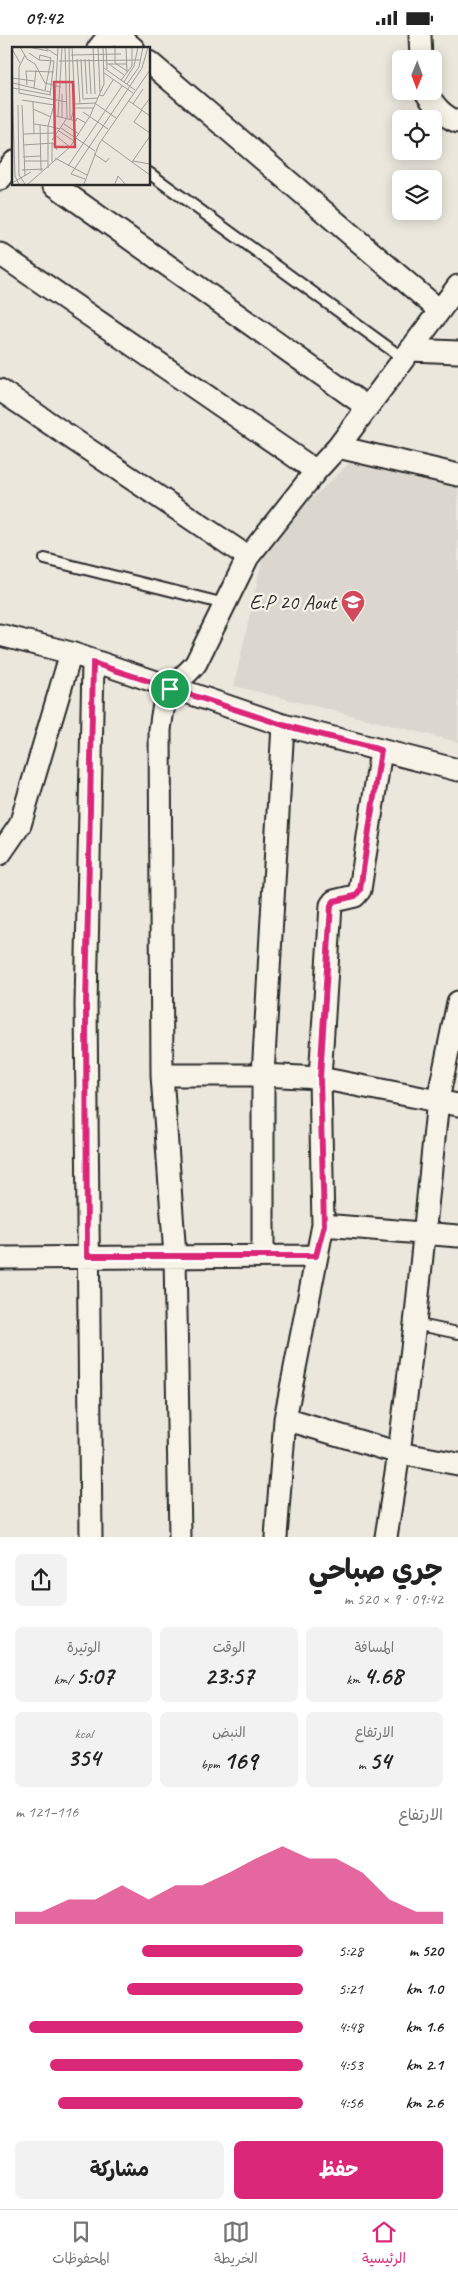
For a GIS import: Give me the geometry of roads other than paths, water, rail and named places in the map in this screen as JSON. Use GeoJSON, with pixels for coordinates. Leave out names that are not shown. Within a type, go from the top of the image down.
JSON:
{"type":"FeatureCollection","features":[{"type":"Feature","properties":{"kind":"street"},"geometry":{"type":"LineString","coordinates":[[99,47],[108,35]]}},
{"type":"Feature","properties":{"kind":"street"},"geometry":{"type":"LineString","coordinates":[[118,35],[132,47]]}},
{"type":"Feature","properties":{"kind":"street"},"geometry":{"type":"LineString","coordinates":[[420,35],[421,50]]}},
{"type":"Feature","properties":{"kind":"street"},"geometry":{"type":"LineString","coordinates":[[150,62],[439,310]]}},
{"type":"Feature","properties":{"kind":"street"},"geometry":{"type":"LineString","coordinates":[[431,100],[448,118],[458,122]]}},
{"type":"Feature","properties":{"kind":"street"},"geometry":{"type":"LineString","coordinates":[[0,179],[12,164]]}},
{"type":"Feature","properties":{"kind":"street"},"geometry":{"type":"LineString","coordinates":[[54,185],[367,407]]}},
{"type":"Feature","properties":{"kind":"street"},"geometry":{"type":"LineString","coordinates":[[0,254],[316,471]]}},
{"type":"Feature","properties":{"kind":"street"},"geometry":{"type":"LineString","coordinates":[[180,1537],[175,1256],[162,1075],[160,730],[162,710],[170,689],[196,663],[248,557],[316,471],[338,447],[458,287]]}},
{"type":"Feature","properties":{"kind":"street"},"geometry":{"type":"LineString","coordinates":[[407,355],[458,352]]}},
{"type":"Feature","properties":{"kind":"street"},"geometry":{"type":"LineString","coordinates":[[0,390],[248,557]]}},
{"type":"Feature","properties":{"kind":"street"},"geometry":{"type":"LineString","coordinates":[[338,447],[458,475]]}},
{"type":"Feature","properties":{"kind":"street"},"geometry":{"type":"LineString","coordinates":[[0,635],[71,653],[93,663],[283,725],[458,770]]}},
{"type":"Feature","properties":{"kind":"street"},"geometry":{"type":"LineString","coordinates":[[4,844],[26,810],[71,653]]}},
{"type":"Feature","properties":{"kind":"street"},"geometry":{"type":"LineString","coordinates":[[91,1537],[86,1005],[93,663]]}},
{"type":"Feature","properties":{"kind":"street"},"geometry":{"type":"LineString","coordinates":[[263,1255],[263,1075],[283,725]]}},
{"type":"Feature","properties":{"kind":"street"},"geometry":{"type":"LineString","coordinates":[[276,1537],[285,1419],[316,1256],[324,1225],[320,1078],[331,905],[334,901],[355,896],[360,890],[381,750]]}},
{"type":"Feature","properties":{"kind":"street"},"geometry":{"type":"LineString","coordinates":[[386,1537],[400,1453],[416,1324],[438,1100],[458,1002]]}},
{"type":"Feature","properties":{"kind":"street"},"geometry":{"type":"LineString","coordinates":[[162,1075],[263,1075],[320,1078],[458,1105]]}},
{"type":"Feature","properties":{"kind":"street"},"geometry":{"type":"LineString","coordinates":[[324,1225],[458,1236]]}},
{"type":"Feature","properties":{"kind":"street"},"geometry":{"type":"LineString","coordinates":[[0,1258],[316,1256]]}},
{"type":"Feature","properties":{"kind":"street"},"geometry":{"type":"LineString","coordinates":[[285,1419],[400,1453],[458,1465]]}},
{"type":"Feature","properties":{"kind":"lane"},"geometry":{"type":"LineString","coordinates":[[150,174],[407,355]]}},
{"type":"Feature","properties":{"kind":"lane"},"geometry":{"type":"LineString","coordinates":[[45,559],[225,604]]}},
{"type":"Feature","properties":{"kind":"lane"},"geometry":{"type":"LineString","coordinates":[[416,1324],[458,1333]]}},
{"type":"Feature","properties":{"kind":"place","name":"E.P 20 Aout"},"geometry":{"type":"Point","coordinates":[353,623]}}]}
